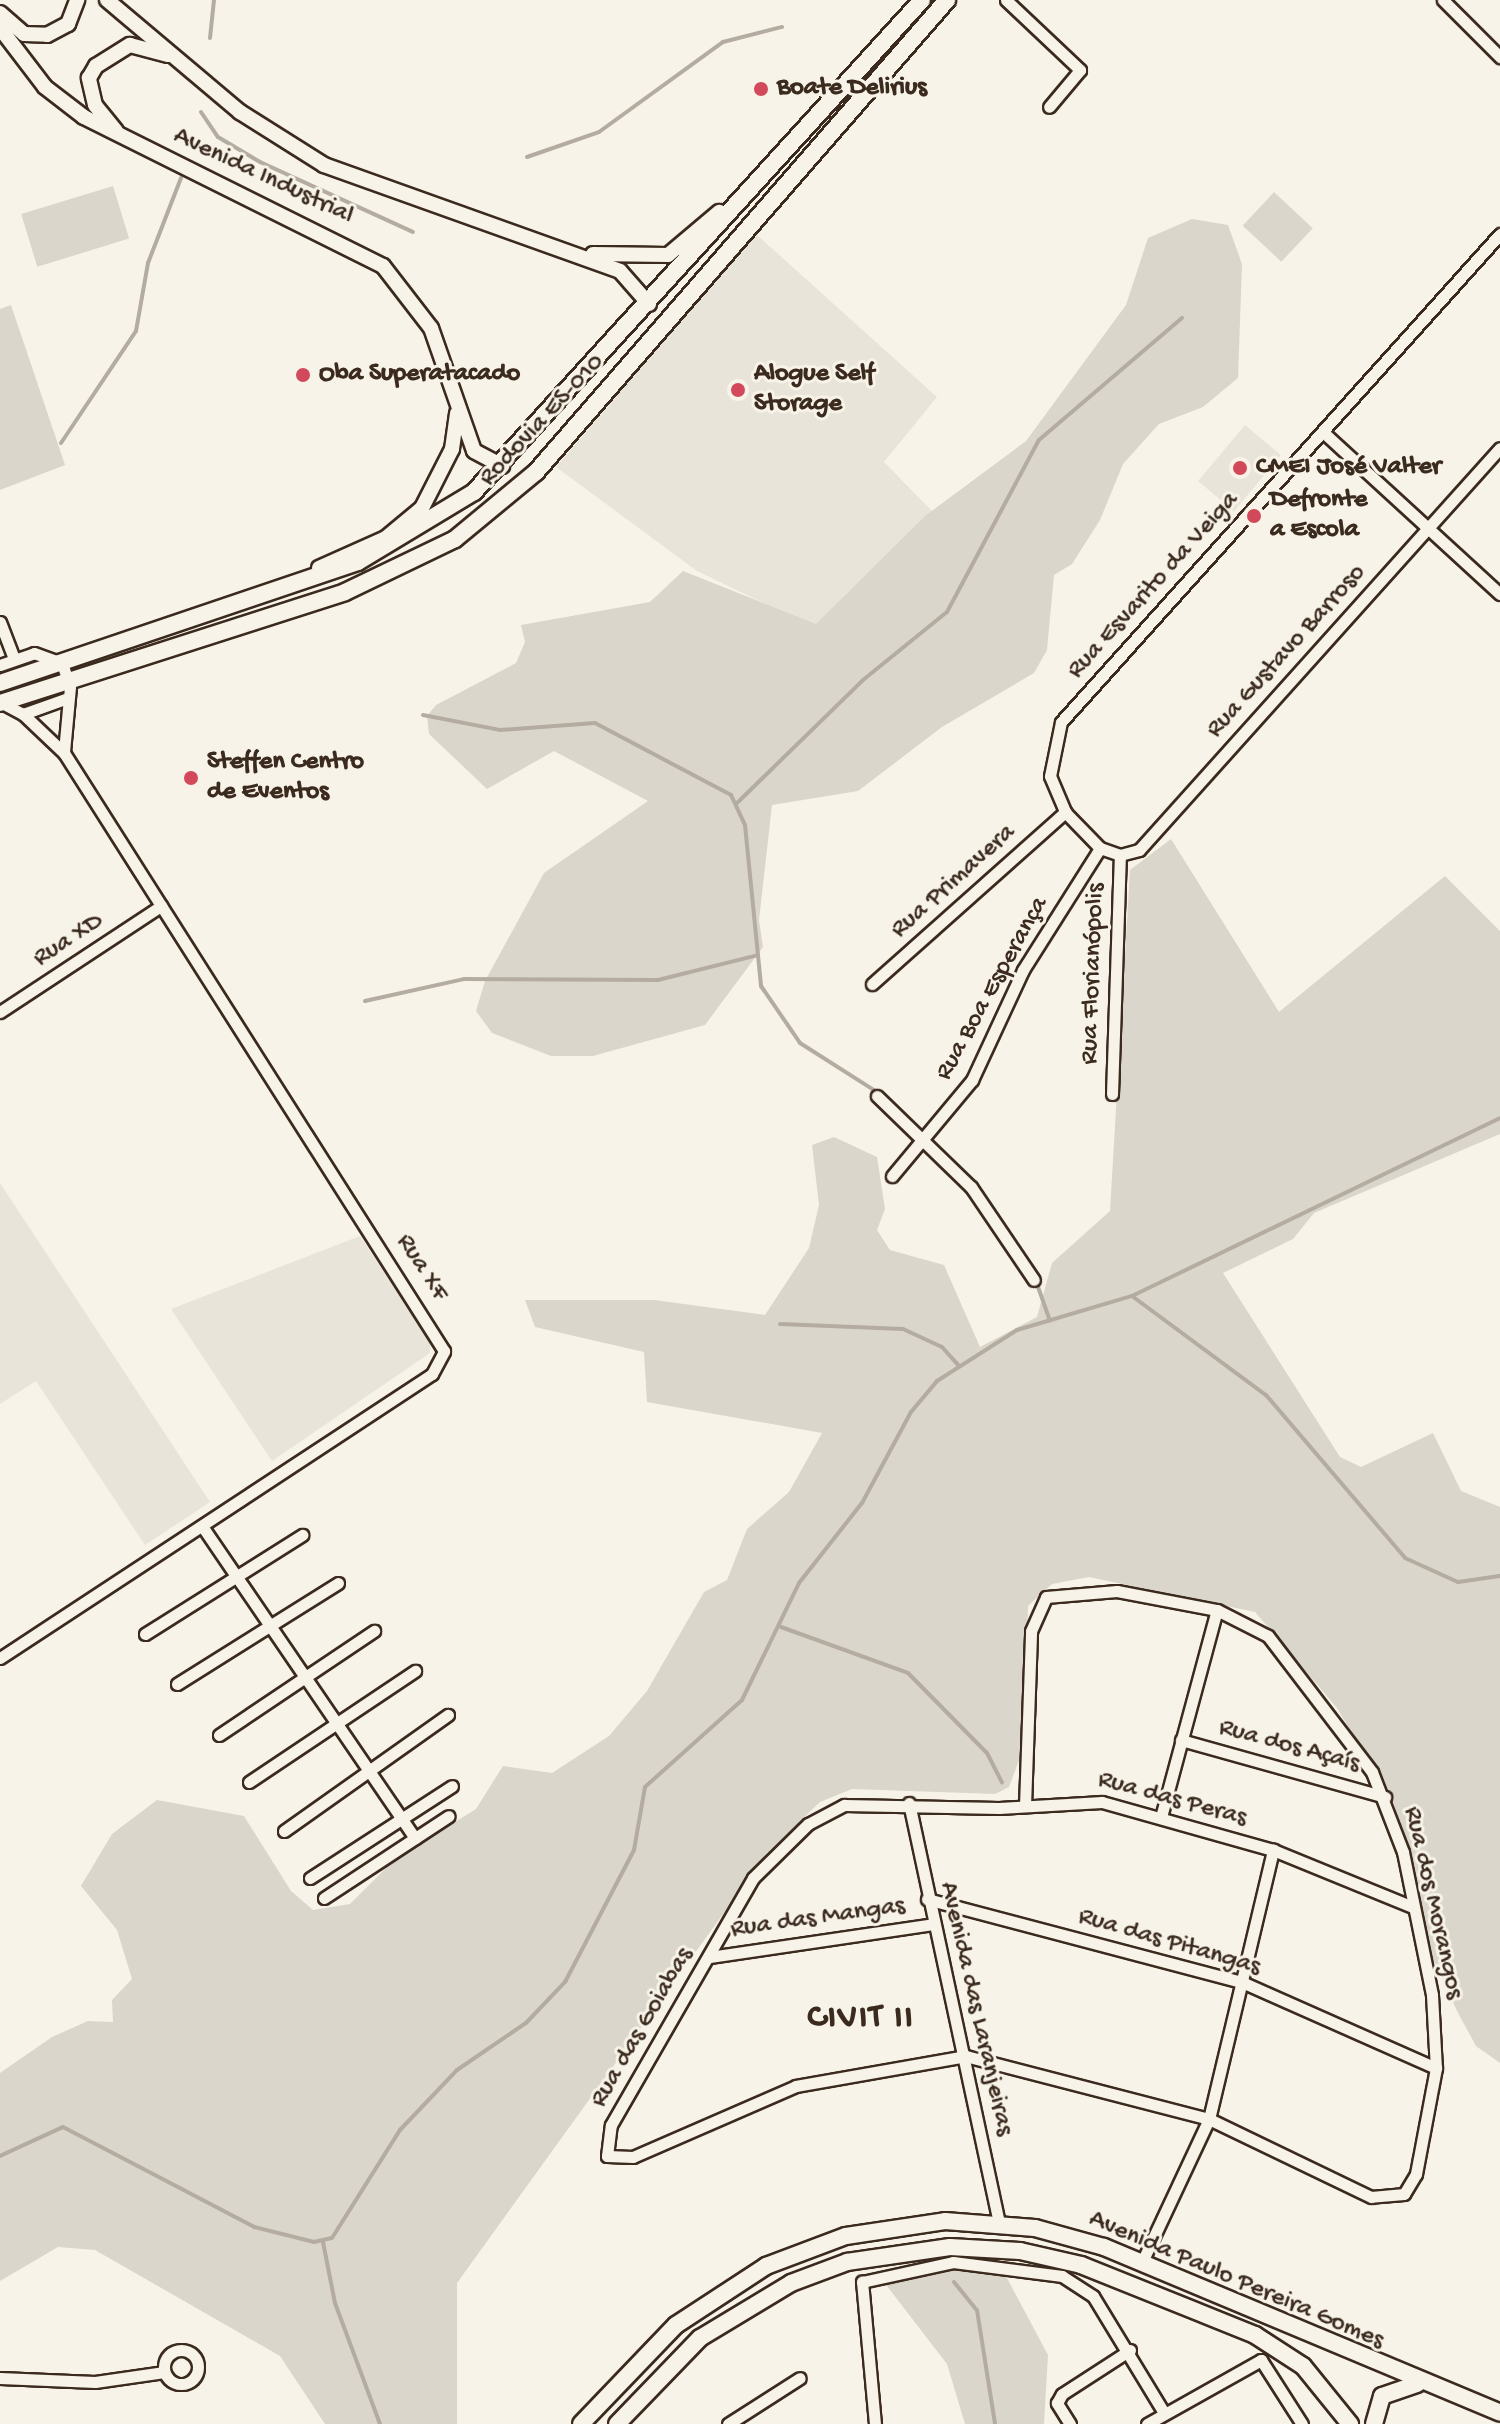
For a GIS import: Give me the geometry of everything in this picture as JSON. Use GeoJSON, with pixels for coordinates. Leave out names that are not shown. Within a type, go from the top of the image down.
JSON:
{"type":"FeatureCollection","features":[{"type":"Feature","properties":{"kind":"main road","name":"Rodovia ES-010"},"geometry":{"type":"LineString","coordinates":[[0,683],[253,602],[390,547],[502,466],[922,0]]}},
{"type":"Feature","properties":{"kind":"main road","name":"Rodovia ES-010"},"geometry":{"type":"LineString","coordinates":[[0,703],[379,580],[455,539],[536,472],[947,0]]}},
{"type":"Feature","properties":{"kind":"main road"},"geometry":{"type":"LineString","coordinates":[[646,344],[649,304]]}},
{"type":"Feature","properties":{"kind":"main road"},"geometry":{"type":"LineString","coordinates":[[502,466],[536,472]]}},
{"type":"Feature","properties":{"kind":"main road","name":"Avenida Paulo Pereira Gomes"},"geometry":{"type":"LineString","coordinates":[[581,2424],[676,2325],[780,2259],[891,2227],[999,2224],[1070,2236],[1142,2262],[1427,2385],[1500,2413]]}},
{"type":"Feature","properties":{"kind":"main road","name":"Avenida Paulo Pereira Gomes"},"geometry":{"type":"LineString","coordinates":[[617,2424],[700,2338],[777,2291],[847,2262],[950,2247],[1020,2251],[1081,2265],[1255,2335],[1303,2366],[1350,2424]]}},
{"type":"Feature","properties":{"kind":"main road"},"geometry":{"type":"LineString","coordinates":[[1374,2424],[1386,2392],[1427,2385]]}},
{"type":"Feature","properties":{"kind":"street"},"geometry":{"type":"LineString","coordinates":[[0,13],[24,34],[47,35],[68,24],[77,0]]}},
{"type":"Feature","properties":{"kind":"street","name":"Avenida Industrial"},"geometry":{"type":"LineString","coordinates":[[107,0],[240,112],[324,165],[377,190],[620,271],[649,304]]}},
{"type":"Feature","properties":{"kind":"street"},"geometry":{"type":"LineString","coordinates":[[1006,0],[1080,70],[1049,107]]}},
{"type":"Feature","properties":{"kind":"street"},"geometry":{"type":"LineString","coordinates":[[1443,0],[1500,57]]}},
{"type":"Feature","properties":{"kind":"street","name":"Avenida Industrial"},"geometry":{"type":"LineString","coordinates":[[0,28],[65,105],[122,138],[383,266],[431,328],[474,451],[502,466]]}},
{"type":"Feature","properties":{"kind":"street"},"geometry":{"type":"LineString","coordinates":[[122,138],[95,105],[89,78],[96,66],[130,45],[176,58]]}},
{"type":"Feature","properties":{"kind":"street","name":"Avenida Industrial"},"geometry":{"type":"LineString","coordinates":[[561,249],[617,259],[668,255],[689,244],[745,183],[770,171]]}},
{"type":"Feature","properties":{"kind":"street","name":"Rua Esvarito da Veiga"},"geometry":{"type":"LineString","coordinates":[[1120,855],[1100,848],[1065,812],[1050,776],[1061,722],[1500,234]]}},
{"type":"Feature","properties":{"kind":"street","name":"Avenida Industrial"},"geometry":{"type":"LineString","coordinates":[[253,602],[266,587],[386,538],[422,508],[452,449],[457,409]]}},
{"type":"Feature","properties":{"kind":"street"},"geometry":{"type":"LineString","coordinates":[[1323,432],[1500,594]]}},
{"type":"Feature","properties":{"kind":"street","name":"Rua Gustavo Barroso"},"geometry":{"type":"LineString","coordinates":[[1120,855],[1139,850],[1500,448]]}},
{"type":"Feature","properties":{"kind":"street"},"geometry":{"type":"LineString","coordinates":[[0,622],[14,658]]}},
{"type":"Feature","properties":{"kind":"street"},"geometry":{"type":"LineString","coordinates":[[0,665],[14,658],[45,654],[62,663],[68,680],[64,753]]}},
{"type":"Feature","properties":{"kind":"street"},"geometry":{"type":"LineString","coordinates":[[23,714],[65,699]]}},
{"type":"Feature","properties":{"kind":"street","name":"Rua XF"},"geometry":{"type":"LineString","coordinates":[[0,703],[23,714],[64,753],[444,1351],[432,1374],[0,1658]]}},
{"type":"Feature","properties":{"kind":"street","name":"Rua Primavera"},"geometry":{"type":"LineString","coordinates":[[872,984],[1065,812]]}},
{"type":"Feature","properties":{"kind":"street","name":"Rua Boa Esperança"},"geometry":{"type":"LineString","coordinates":[[892,1176],[950,1110],[987,1052],[1023,970],[1100,848]]}},
{"type":"Feature","properties":{"kind":"street","name":"Rua Florianópolis"},"geometry":{"type":"LineString","coordinates":[[1112,1094],[1120,855]]}},
{"type":"Feature","properties":{"kind":"street","name":"Rua XD"},"geometry":{"type":"LineString","coordinates":[[0,1012],[161,906]]}},
{"type":"Feature","properties":{"kind":"street"},"geometry":{"type":"LineString","coordinates":[[877,1096],[920,1145],[971,1187],[1034,1280]]}},
{"type":"Feature","properties":{"kind":"street"},"geometry":{"type":"LineString","coordinates":[[202,1526],[415,1838]]}},
{"type":"Feature","properties":{"kind":"street"},"geometry":{"type":"LineString","coordinates":[[145,1634],[302,1535]]}},
{"type":"Feature","properties":{"kind":"street"},"geometry":{"type":"LineString","coordinates":[[177,1684],[338,1583]]}},
{"type":"Feature","properties":{"kind":"street","name":"Rua dos Morangos"},"geometry":{"type":"LineString","coordinates":[[966,2056],[1209,2119],[1390,2201],[1416,2174],[1436,2068],[1434,2006],[1385,1797],[1352,1742],[1268,1636],[1217,1610],[1117,1591],[1072,1590],[1038,1602],[1031,1631],[1025,1806]]}},
{"type":"Feature","properties":{"kind":"street"},"geometry":{"type":"LineString","coordinates":[[1161,1817],[1217,1610]]}},
{"type":"Feature","properties":{"kind":"street"},"geometry":{"type":"LineString","coordinates":[[219,1735],[374,1631]]}},
{"type":"Feature","properties":{"kind":"street"},"geometry":{"type":"LineString","coordinates":[[249,1782],[415,1671]]}},
{"type":"Feature","properties":{"kind":"street"},"geometry":{"type":"LineString","coordinates":[[284,1831],[448,1715]]}},
{"type":"Feature","properties":{"kind":"street","name":"Rua dos Açaís"},"geometry":{"type":"LineString","coordinates":[[1181,1740],[1385,1797]]}},
{"type":"Feature","properties":{"kind":"street"},"geometry":{"type":"LineString","coordinates":[[310,1878],[452,1786]]}},
{"type":"Feature","properties":{"kind":"street","name":"Rua das Peras"},"geometry":{"type":"LineString","coordinates":[[909,1803],[1025,1806],[1077,1799],[1161,1817],[1273,1850],[1413,1907]]}},
{"type":"Feature","properties":{"kind":"street","name":"Avenida das Laranjeiras"},"geometry":{"type":"LineString","coordinates":[[909,1803],[927,1899],[966,2056],[999,2224]]}},
{"type":"Feature","properties":{"kind":"street","name":"Rua das Goiabas"},"geometry":{"type":"LineString","coordinates":[[909,1803],[844,1805],[808,1824],[753,1878],[611,2125],[605,2151],[614,2160],[775,2092],[966,2056]]}},
{"type":"Feature","properties":{"kind":"street"},"geometry":{"type":"LineString","coordinates":[[324,1898],[449,1816]]}},
{"type":"Feature","properties":{"kind":"street"},"geometry":{"type":"LineString","coordinates":[[1142,2262],[1209,2119],[1244,1983],[1273,1850]]}},
{"type":"Feature","properties":{"kind":"street","name":"Rua das Pitangas"},"geometry":{"type":"LineString","coordinates":[[927,1899],[1244,1983],[1436,2068]]}},
{"type":"Feature","properties":{"kind":"street","name":"Rua das Mangas"},"geometry":{"type":"LineString","coordinates":[[710,1957],[933,1924]]}},
{"type":"Feature","properties":{"kind":"street"},"geometry":{"type":"LineString","coordinates":[[875,2424],[860,2291],[878,2274],[953,2262],[1062,2276],[1093,2296],[1130,2350],[1164,2413]]}},
{"type":"Feature","properties":{"kind":"street"},"geometry":{"type":"LineString","coordinates":[[1070,2424],[1057,2403],[1062,2394],[1130,2350]]}},
{"type":"Feature","properties":{"kind":"street"},"geometry":{"type":"LineString","coordinates":[[1147,2424],[1261,2360],[1302,2424]]}},
{"type":"Feature","properties":{"kind":"street"},"geometry":{"type":"LineString","coordinates":[[0,2378],[95,2382],[164,2372]]}},
{"type":"Feature","properties":{"kind":"street"},"geometry":{"type":"LineString","coordinates":[[728,2424],[800,2378]]}},
{"type":"Feature","properties":{"kind":"shaded area"},"geometry":{"type":"Polygon","coordinates":[[[113,186],[129,239],[37,267],[21,214],[113,186]]]}},
{"type":"Feature","properties":{"kind":"shaded area"},"geometry":{"type":"Polygon","coordinates":[[[1274,192],[1313,228],[1281,262],[1243,226],[1274,192]]]}},
{"type":"Feature","properties":{"kind":"shaded area"},"geometry":{"type":"Polygon","coordinates":[[[1192,219],[1228,225],[1242,264],[1238,378],[1203,407],[1159,424],[1123,464],[1100,520],[1072,564],[1054,575],[1047,650],[1034,673],[942,727],[858,791],[772,805],[759,920],[763,947],[705,1025],[593,1056],[551,1056],[492,1033],[476,1011],[485,981],[544,873],[648,801],[554,751],[487,789],[429,734],[427,716],[436,705],[516,663],[525,642],[521,625],[650,602],[683,571],[816,624],[925,516],[1026,441],[1126,305],[1148,238],[1192,219]]]}},
{"type":"Feature","properties":{"kind":"shaded area"},"geometry":{"type":"Polygon","coordinates":[[[756,234],[937,397],[884,462],[935,514],[815,628],[697,571],[556,467],[756,234]]]}},
{"type":"Feature","properties":{"kind":"shaded area"},"geometry":{"type":"Polygon","coordinates":[[[11,305],[65,465],[0,490],[0,309],[11,305]]]}},
{"type":"Feature","properties":{"kind":"shaded area","name":"CMEI José Valter"},"geometry":{"type":"Polygon","coordinates":[[[1245,425],[1281,455],[1234,511],[1198,481],[1245,425]]]}},
{"type":"Feature","properties":{"kind":"shaded area"},"geometry":{"type":"Polygon","coordinates":[[[1171,839],[1279,1012],[1445,876],[1500,931],[1500,1134],[1314,1213],[1293,1239],[1223,1273],[1340,1457],[1361,1467],[1433,1433],[1461,1491],[1500,1507],[1500,2063],[1476,2046],[1432,1957],[1394,1804],[1337,1708],[1255,1612],[1089,1577],[1052,1584],[1028,1606],[1025,1744],[1009,1787],[995,1794],[852,1789],[820,1802],[767,1853],[457,2283],[457,2424],[325,2424],[280,2356],[95,2250],[58,2247],[0,2281],[0,2073],[52,2037],[88,2021],[113,2022],[112,2000],[132,1979],[117,1930],[81,1886],[112,1834],[157,1800],[244,1816],[291,1891],[313,1910],[350,1904],[395,1859],[476,1809],[503,1766],[552,1773],[609,1736],[647,1691],[704,1592],[727,1580],[747,1529],[789,1492],[822,1433],[647,1402],[644,1352],[535,1327],[525,1300],[654,1300],[765,1315],[809,1248],[819,1205],[812,1145],[834,1137],[877,1157],[885,1209],[877,1230],[890,1250],[944,1265],[980,1347],[1037,1317],[1052,1263],[1110,1211],[1130,870],[1171,839]]]}},
{"type":"Feature","properties":{"kind":"shaded area"},"geometry":{"type":"Polygon","coordinates":[[[0,1183],[210,1502],[145,1545],[36,1381],[0,1404],[0,1183]]]}},
{"type":"Feature","properties":{"kind":"shaded area"},"geometry":{"type":"Polygon","coordinates":[[[360,1236],[430,1342],[430,1353],[272,1461],[171,1309],[360,1236]]]}},
{"type":"Feature","properties":{"kind":"shaded area"},"geometry":{"type":"Polygon","coordinates":[[[1000,2265],[1048,2355],[1044,2424],[965,2424],[947,2364],[880,2277],[1000,2265]]]}},
{"type":"Feature","properties":{"kind":"waterway"},"geometry":{"type":"LineString","coordinates":[[210,38],[214,0]]}},
{"type":"Feature","properties":{"kind":"waterway"},"geometry":{"type":"LineString","coordinates":[[527,157],[599,132],[723,42],[782,27]]}},
{"type":"Feature","properties":{"kind":"waterway"},"geometry":{"type":"LineString","coordinates":[[201,112],[218,137],[260,162],[413,232]]}},
{"type":"Feature","properties":{"kind":"waterway"},"geometry":{"type":"LineString","coordinates":[[61,443],[136,331],[148,263],[181,178]]}},
{"type":"Feature","properties":{"kind":"waterway"},"geometry":{"type":"LineString","coordinates":[[737,803],[863,680],[947,612],[1039,440],[1182,318]]}},
{"type":"Feature","properties":{"kind":"waterway"},"geometry":{"type":"LineString","coordinates":[[423,715],[500,730],[595,723],[731,795],[745,825],[761,986],[800,1043],[877,1092]]}},
{"type":"Feature","properties":{"kind":"waterway"},"geometry":{"type":"LineString","coordinates":[[365,1001],[464,979],[658,980],[758,955]]}},
{"type":"Feature","properties":{"kind":"waterway"},"geometry":{"type":"LineString","coordinates":[[0,2156],[63,2127],[254,2227],[314,2242],[332,2238],[400,2130],[457,2070],[526,2023],[565,1982],[634,1850],[645,1787],[742,1700],[799,1583],[862,1503],[911,1412],[937,1381],[1017,1330],[1132,1296],[1500,1118]]}},
{"type":"Feature","properties":{"kind":"waterway"},"geometry":{"type":"LineString","coordinates":[[1036,1281],[1050,1321]]}},
{"type":"Feature","properties":{"kind":"waterway"},"geometry":{"type":"LineString","coordinates":[[1132,1296],[1266,1395],[1405,1558],[1458,1582],[1500,1576]]}},
{"type":"Feature","properties":{"kind":"waterway"},"geometry":{"type":"LineString","coordinates":[[780,1324],[903,1329],[942,1347],[959,1366]]}},
{"type":"Feature","properties":{"kind":"waterway"},"geometry":{"type":"LineString","coordinates":[[781,1627],[908,1673],[987,1753],[1002,1782]]}},
{"type":"Feature","properties":{"kind":"waterway"},"geometry":{"type":"LineString","coordinates":[[323,2242],[335,2303],[380,2424]]}},
{"type":"Feature","properties":{"kind":"waterway"},"geometry":{"type":"LineString","coordinates":[[954,2282],[977,2310],[995,2424]]}},
{"type":"Feature","properties":{"kind":"place","name":"Boate Delirius"},"geometry":{"type":"Point","coordinates":[761,89]}},
{"type":"Feature","properties":{"kind":"place","name":"Oba Superatacado"},"geometry":{"type":"Point","coordinates":[303,375]}},
{"type":"Feature","properties":{"kind":"place","name":"Alogue Self Storage"},"geometry":{"type":"Point","coordinates":[738,390]}},
{"type":"Feature","properties":{"kind":"place","name":"CMEI José Valter"},"geometry":{"type":"Point","coordinates":[1240,468]}},
{"type":"Feature","properties":{"kind":"place","name":"Defronte a Escola"},"geometry":{"type":"Point","coordinates":[1254,516]}},
{"type":"Feature","properties":{"kind":"place","name":"Steffen Centro de Eventos"},"geometry":{"type":"Point","coordinates":[191,778]}},
{"type":"Feature","properties":{"kind":"district","name":"CIVIT II"},"geometry":{"type":"Point","coordinates":[861,2020]}}]}
